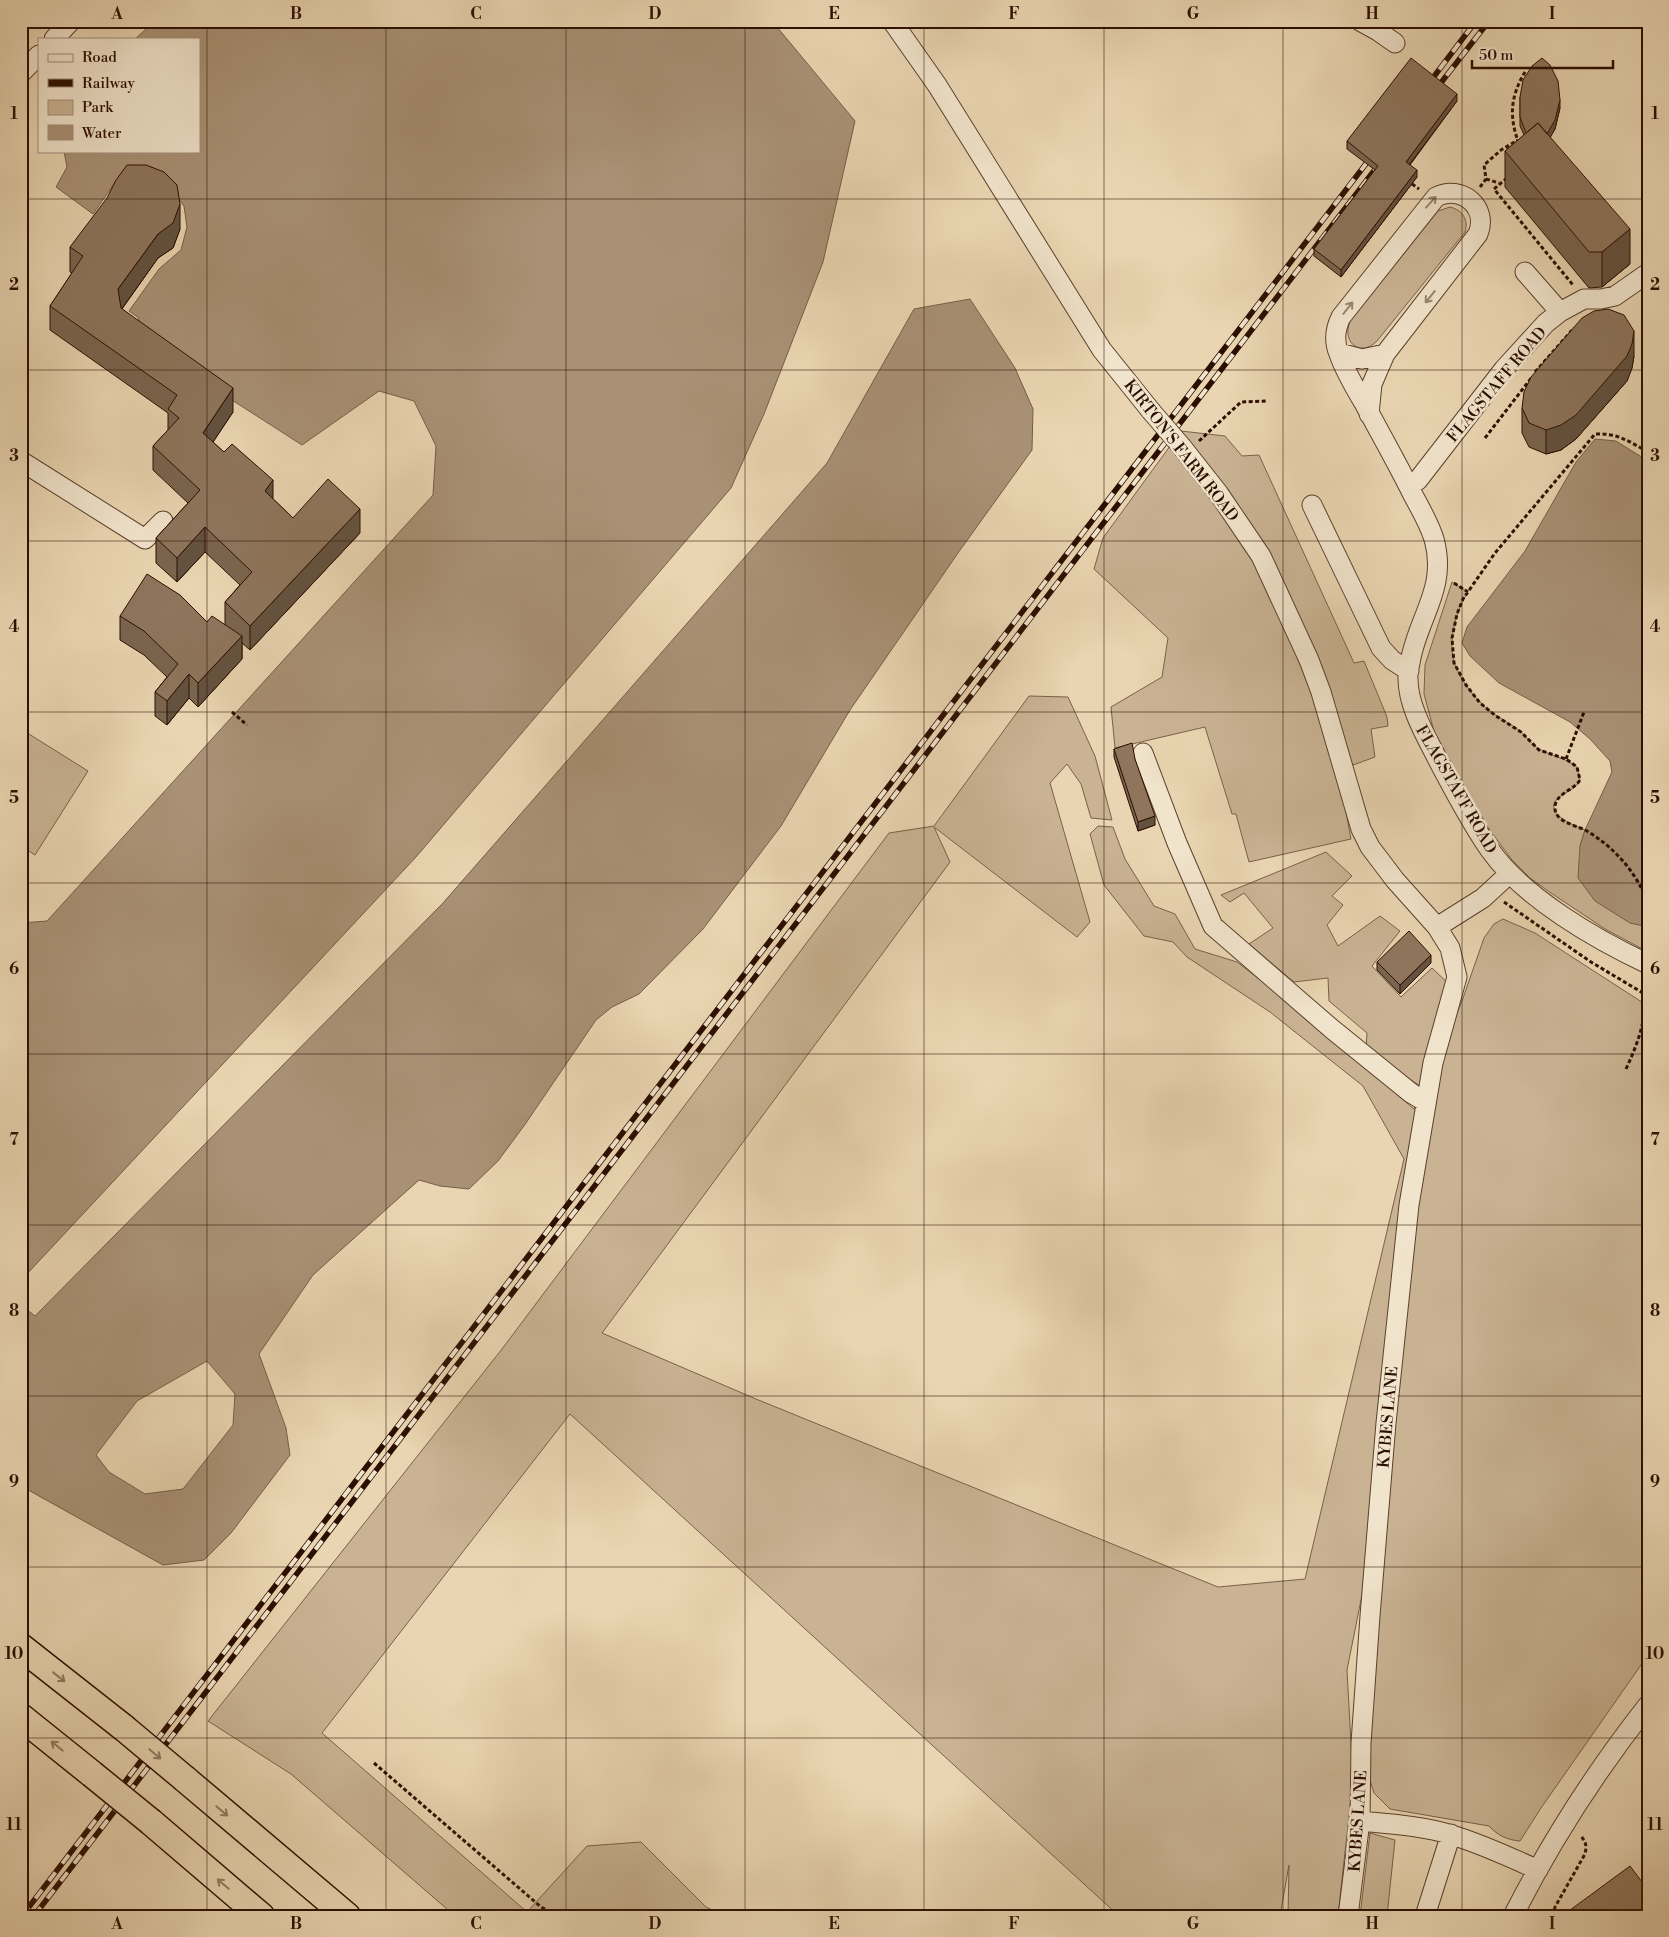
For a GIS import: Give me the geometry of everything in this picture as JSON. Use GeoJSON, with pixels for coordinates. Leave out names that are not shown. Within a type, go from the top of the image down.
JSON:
{"type":"FeatureCollection","features":[{"type":"Feature","properties":{"kind":"highway"},"geometry":{"type":"LineString","coordinates":[[21,1647],[124,1728],[347,1916]]}},
{"type":"Feature","properties":{"kind":"highway"},"geometry":{"type":"LineString","coordinates":[[21,1718],[151,1822],[260,1916]]}},
{"type":"Feature","properties":{"kind":"street"},"geometry":{"type":"LineString","coordinates":[[55,38],[71,21]]}},
{"type":"Feature","properties":{"kind":"street","name":"KIRTON'S FARM ROAD"},"geometry":{"type":"LineString","coordinates":[[892,21],[937,85],[1102,350],[1220,494],[1261,556],[1309,660],[1321,692],[1361,829],[1370,848],[1395,880],[1437,927]]}},
{"type":"Feature","properties":{"kind":"street"},"geometry":{"type":"LineString","coordinates":[[1360,21],[1378,31],[1395,44]]}},
{"type":"Feature","properties":{"kind":"street"},"geometry":{"type":"LineString","coordinates":[[21,73],[38,56]]}},
{"type":"Feature","properties":{"kind":"street"},"geometry":{"type":"LineString","coordinates":[[1369,414],[1372,384],[1385,354],[1478,234],[1482,225],[1481,216],[1477,207],[1467,198],[1448,192],[1436,197],[1341,316],[1337,325],[1336,335],[1338,353],[1362,359],[1385,354]]}},
{"type":"Feature","properties":{"kind":"street"},"geometry":{"type":"LineString","coordinates":[[1525,272],[1560,312]]}},
{"type":"Feature","properties":{"kind":"street","name":"FLAGSTAFF ROAD"},"geometry":{"type":"LineString","coordinates":[[1409,486],[1418,480],[1504,369],[1546,323],[1560,312],[1584,299],[1601,299],[1615,296],[1648,273]]}},
{"type":"Feature","properties":{"kind":"street","name":"FLAGSTAFF ROAD"},"geometry":{"type":"LineString","coordinates":[[1338,353],[1409,486],[1434,539],[1437,572],[1430,607],[1412,649],[1408,679],[1416,717],[1453,789],[1490,851],[1509,874],[1556,911],[1598,938],[1648,964]]}},
{"type":"Feature","properties":{"kind":"street"},"geometry":{"type":"LineString","coordinates":[[21,461],[145,539],[163,521]]}},
{"type":"Feature","properties":{"kind":"street"},"geometry":{"type":"LineString","coordinates":[[1312,505],[1381,648],[1392,660],[1409,671]]}},
{"type":"Feature","properties":{"kind":"street"},"geometry":{"type":"LineString","coordinates":[[1143,753],[1177,843],[1213,926],[1332,1029],[1411,1093],[1426,1102]]}},
{"type":"Feature","properties":{"kind":"street"},"geometry":{"type":"LineString","coordinates":[[1437,927],[1472,906],[1492,891],[1509,874]]}},
{"type":"Feature","properties":{"kind":"street","name":"KYBES LANE"},"geometry":{"type":"LineString","coordinates":[[1348,1916],[1360,1821],[1362,1733],[1386,1423],[1409,1205],[1433,1063],[1457,977],[1450,948],[1437,927]]}},
{"type":"Feature","properties":{"kind":"street"},"geometry":{"type":"LineString","coordinates":[[1513,1916],[1586,1788],[1648,1705]]}},
{"type":"Feature","properties":{"kind":"street"},"geometry":{"type":"LineString","coordinates":[[1360,1821],[1451,1834],[1511,1857],[1538,1870]]}},
{"type":"Feature","properties":{"kind":"street"},"geometry":{"type":"LineString","coordinates":[[1425,1916],[1451,1834]]}},
{"type":"Feature","properties":{"kind":"path"},"geometry":{"type":"LineString","coordinates":[[1521,149],[1513,126],[1512,106],[1516,87],[1525,72]]}},
{"type":"Feature","properties":{"kind":"path"},"geometry":{"type":"LineString","coordinates":[[1512,106],[1520,105]]}},
{"type":"Feature","properties":{"kind":"path"},"geometry":{"type":"LineString","coordinates":[[1480,187],[1486,179],[1484,165],[1501,150],[1518,140]]}},
{"type":"Feature","properties":{"kind":"path"},"geometry":{"type":"LineString","coordinates":[[1507,177],[1494,189],[1584,299]]}},
{"type":"Feature","properties":{"kind":"path"},"geometry":{"type":"LineString","coordinates":[[1486,179],[1500,183]]}},
{"type":"Feature","properties":{"kind":"path"},"geometry":{"type":"LineString","coordinates":[[1485,438],[1544,360],[1567,334],[1580,323]]}},
{"type":"Feature","properties":{"kind":"path"},"geometry":{"type":"LineString","coordinates":[[1216,426],[1241,402],[1266,401]]}},
{"type":"Feature","properties":{"kind":"path"},"geometry":{"type":"LineString","coordinates":[[1648,452],[1621,436],[1595,434],[1495,553],[1463,599],[1457,614],[1452,638],[1454,663],[1466,685],[1480,703],[1521,732],[1540,750],[1566,759],[1577,767],[1580,780],[1576,786],[1561,796],[1556,802],[1556,815],[1585,830],[1615,851],[1638,881],[1648,902]]}},
{"type":"Feature","properties":{"kind":"path"},"geometry":{"type":"LineString","coordinates":[[1452,582],[1468,592]]}},
{"type":"Feature","properties":{"kind":"path"},"geometry":{"type":"LineString","coordinates":[[232,712],[247,725]]}},
{"type":"Feature","properties":{"kind":"path"},"geometry":{"type":"LineString","coordinates":[[1566,759],[1584,712]]}},
{"type":"Feature","properties":{"kind":"path"},"geometry":{"type":"LineString","coordinates":[[1492,891],[1502,901],[1591,962],[1646,996],[1641,1032],[1626,1069]]}},
{"type":"Feature","properties":{"kind":"path"},"geometry":{"type":"LineString","coordinates":[[374,1763],[541,1907],[558,1916]]}},
{"type":"Feature","properties":{"kind":"path"},"geometry":{"type":"LineString","coordinates":[[1553,1916],[1555,1907],[1585,1854],[1587,1847],[1580,1835]]}},
{"type":"Feature","properties":{"kind":"green space"},"geometry":{"type":"Polygon","coordinates":[[[1450,207],[1458,210],[1464,216],[1466,223],[1465,232],[1377,341],[1364,348],[1353,344],[1349,340],[1348,333],[1352,318],[1438,211],[1450,207]]]}},
{"type":"Feature","properties":{"kind":"green space"},"geometry":{"type":"Polygon","coordinates":[[[1181,431],[1225,436],[1242,456],[1259,455],[1354,663],[1364,661],[1387,717],[1388,726],[1371,729],[1375,757],[1338,768],[1351,839],[1249,862],[1236,814],[1232,814],[1205,727],[1115,748],[1111,707],[1162,677],[1168,638],[1094,569],[1103,538],[1181,431]]]}},
{"type":"Feature","properties":{"kind":"green space"},"geometry":{"type":"Polygon","coordinates":[[[1452,582],[1468,592],[1460,608],[1452,637],[1453,656],[1460,674],[1473,694],[1489,711],[1520,731],[1539,749],[1568,761],[1577,767],[1580,780],[1575,787],[1556,801],[1554,807],[1560,817],[1585,830],[1580,846],[1645,927],[1648,927],[1648,952],[1605,929],[1551,893],[1530,878],[1512,860],[1489,829],[1435,735],[1424,694],[1425,665],[1452,582]]]}},
{"type":"Feature","properties":{"kind":"green space"},"geometry":{"type":"Polygon","coordinates":[[[1029,696],[1068,697],[1095,756],[1112,820],[1091,818],[1081,784],[1067,764],[1050,783],[1090,922],[1077,937],[934,827],[950,862],[602,1333],[756,1399],[1218,1587],[1305,1579],[1404,1159],[1363,1086],[1270,1012],[1187,957],[1173,942],[1144,936],[1104,885],[1090,834],[1098,826],[1113,827],[1125,859],[1154,906],[1175,914],[1195,949],[1237,962],[1294,1006],[1414,1109],[1420,1086],[1366,1049],[1367,1033],[1329,1001],[1328,978],[1294,982],[1249,944],[1273,928],[1244,893],[1230,902],[1221,895],[1326,852],[1352,876],[1332,896],[1343,905],[1327,925],[1338,946],[1380,916],[1400,931],[1372,966],[1401,997],[1432,968],[1450,985],[1437,1064],[1484,938],[1494,924],[1503,919],[1535,933],[1648,1006],[1648,1655],[1520,1841],[1503,1837],[1489,1826],[1390,1809],[1374,1793],[1367,1771],[1402,1268],[1362,1595],[1347,1670],[1353,1780],[1338,1916],[1288,1916],[1289,1865],[1280,1916],[1119,1916],[570,1414],[322,1733],[527,1912],[587,1846],[641,1842],[706,1907],[724,1916],[455,1916],[291,1774],[208,1721],[502,1349],[889,833],[934,826],[1029,696]]]}},
{"type":"Feature","properties":{"kind":"green space"},"geometry":{"type":"Polygon","coordinates":[[[21,729],[88,771],[35,855],[21,846],[21,729]]]}},
{"type":"Feature","properties":{"kind":"green space"},"geometry":{"type":"Polygon","coordinates":[[[1370,1833],[1395,1840],[1387,1916],[1360,1916],[1370,1833]]]}},
{"type":"Feature","properties":{"kind":"water"},"geometry":{"type":"Polygon","coordinates":[[[155,21],[772,21],[855,121],[823,262],[764,414],[731,488],[416,857],[26,1275],[21,1285],[21,923],[47,921],[433,495],[436,446],[414,401],[379,391],[302,445],[129,334],[139,318],[129,311],[159,269],[181,250],[187,227],[184,206],[169,187],[116,181],[93,214],[56,187],[67,167],[64,152],[200,152],[200,38],[136,38],[155,21]]]}},
{"type":"Feature","properties":{"kind":"water"},"geometry":{"type":"Polygon","coordinates":[[[970,299],[1015,368],[1033,409],[1032,450],[958,553],[850,710],[781,826],[703,929],[639,994],[612,1007],[596,1020],[498,1161],[469,1189],[440,1186],[419,1180],[313,1275],[259,1354],[286,1428],[290,1455],[231,1533],[204,1560],[163,1565],[21,1486],[21,1305],[35,1316],[443,903],[827,463],[914,309],[970,299]],[[207,1361],[137,1401],[96,1455],[109,1472],[145,1494],[183,1489],[233,1425],[235,1394],[207,1361]]]}},
{"type":"Feature","properties":{"kind":"water"},"geometry":{"type":"Polygon","coordinates":[[[1595,439],[1616,441],[1648,461],[1648,927],[1630,923],[1595,901],[1578,878],[1580,846],[1585,830],[1612,772],[1610,761],[1590,739],[1570,722],[1499,683],[1470,656],[1462,643],[1467,627],[1525,551],[1576,462],[1595,439]]]}},
{"type":"Feature","properties":{"kind":"building"},"geometry":{"type":"Polygon","coordinates":[[[1644,21],[1648,21],[1648,32],[1644,21]]]}},
{"type":"Feature","properties":{"kind":"building"},"geometry":{"type":"Polygon","coordinates":[[[1411,58],[1457,94],[1406,162],[1417,170],[1341,270],[1314,249],[1378,166],[1347,141],[1411,58]]]}},
{"type":"Feature","properties":{"kind":"building"},"geometry":{"type":"Polygon","coordinates":[[[1542,58],[1550,65],[1558,81],[1560,100],[1555,120],[1547,134],[1538,123],[1526,133],[1520,117],[1520,97],[1523,80],[1532,66],[1542,58]]]}},
{"type":"Feature","properties":{"kind":"building"},"geometry":{"type":"Polygon","coordinates":[[[1538,123],[1630,229],[1602,252],[1589,252],[1505,151],[1538,123]]]}},
{"type":"Feature","properties":{"kind":"building"},"geometry":{"type":"Polygon","coordinates":[[[127,165],[146,165],[164,172],[177,185],[180,204],[173,223],[158,234],[118,289],[121,308],[233,388],[203,433],[224,452],[232,444],[273,480],[265,491],[293,518],[328,479],[360,509],[250,626],[225,602],[252,572],[205,527],[177,558],[156,538],[200,490],[153,446],[179,418],[168,409],[177,395],[50,306],[83,256],[70,247],[107,198],[116,180],[127,165]]]}},
{"type":"Feature","properties":{"kind":"building"},"geometry":{"type":"Polygon","coordinates":[[[1608,309],[1624,315],[1634,331],[1632,344],[1627,356],[1576,415],[1561,425],[1546,430],[1529,423],[1522,408],[1524,392],[1531,377],[1582,318],[1594,311],[1608,309]]]}},
{"type":"Feature","properties":{"kind":"building"},"geometry":{"type":"Polygon","coordinates":[[[147,574],[180,595],[207,622],[212,616],[242,636],[198,683],[189,674],[167,701],[155,692],[178,664],[144,631],[120,616],[147,574]]]}},
{"type":"Feature","properties":{"kind":"building"},"geometry":{"type":"Polygon","coordinates":[[[1132,743],[1135,759],[1155,816],[1138,822],[1114,749],[1132,743]]]}},
{"type":"Feature","properties":{"kind":"building"},"geometry":{"type":"Polygon","coordinates":[[[1409,931],[1431,955],[1400,985],[1377,962],[1409,931]]]}},
{"type":"Feature","properties":{"kind":"building"},"geometry":{"type":"Polygon","coordinates":[[[1630,1866],[1648,1890],[1648,1916],[1562,1916],[1630,1866]]]}},
{"type":"Feature","properties":{"kind":"railway"},"geometry":{"type":"LineString","coordinates":[[1426,87],[1476,21]]}},
{"type":"Feature","properties":{"kind":"railway"},"geometry":{"type":"LineString","coordinates":[[1433,93],[1489,21]]}},
{"type":"Feature","properties":{"kind":"railway"},"geometry":{"type":"LineString","coordinates":[[22,1916],[1375,152]]}},
{"type":"Feature","properties":{"kind":"railway"},"geometry":{"type":"LineString","coordinates":[[34,1916],[1383,159]]}}]}
